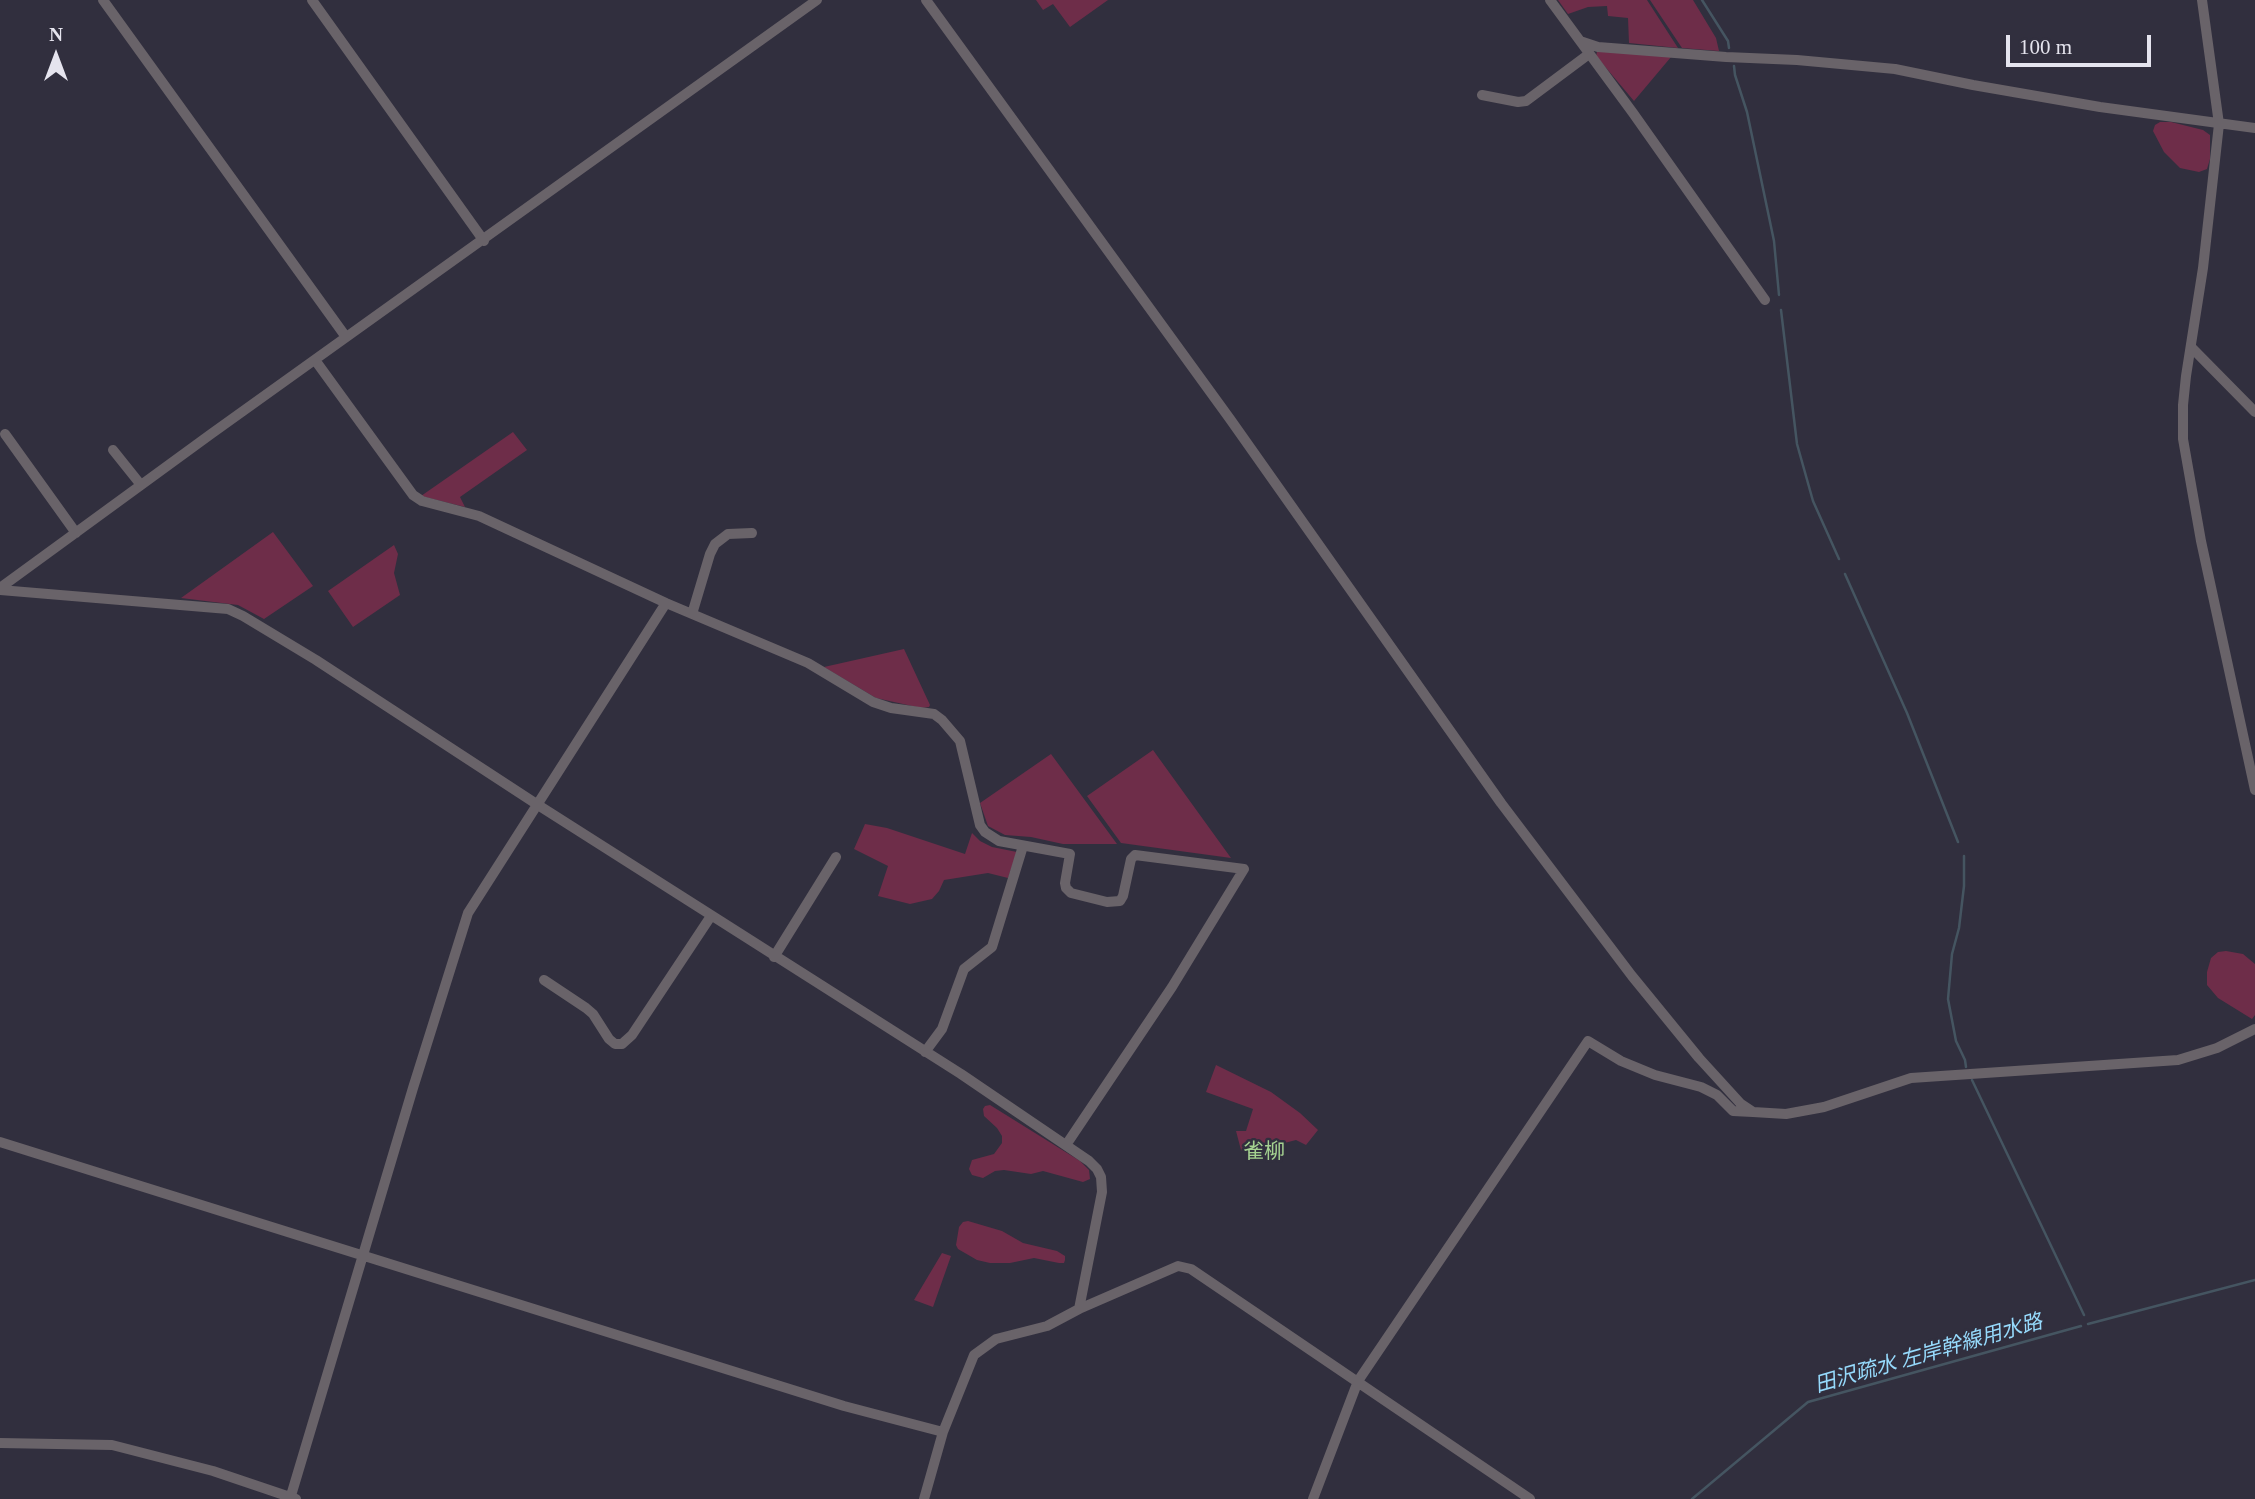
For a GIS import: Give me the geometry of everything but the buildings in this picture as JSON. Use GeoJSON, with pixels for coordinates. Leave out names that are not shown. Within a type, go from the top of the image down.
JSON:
{"type":"FeatureCollection","features":[{"type":"Feature","properties":{"kind":"street"},"geometry":{"type":"LineString","coordinates":[[103,0],[346,338]]}},
{"type":"Feature","properties":{"kind":"street"},"geometry":{"type":"LineString","coordinates":[[312,0],[484,241]]}},
{"type":"Feature","properties":{"kind":"street"},"geometry":{"type":"LineString","coordinates":[[0,589],[817,0]]}},
{"type":"Feature","properties":{"kind":"street"},"geometry":{"type":"LineString","coordinates":[[926,0],[1230,419],[1501,803],[1632,976],[1699,1058],[1741,1104],[1753,1112]]}},
{"type":"Feature","properties":{"kind":"street"},"geometry":{"type":"LineString","coordinates":[[1550,0],[1765,300]]}},
{"type":"Feature","properties":{"kind":"street"},"geometry":{"type":"LineString","coordinates":[[2202,0],[2219,124],[2183,405],[2183,439],[2200,541],[2255,785]]}},
{"type":"Feature","properties":{"kind":"street"},"geometry":{"type":"LineString","coordinates":[[1580,41],[1598,47],[1895,69],[1973,85],[2255,128]]}},
{"type":"Feature","properties":{"kind":"street"},"geometry":{"type":"LineString","coordinates":[[1482,95],[1526,101],[1589,54]]}},
{"type":"Feature","properties":{"kind":"street"},"geometry":{"type":"LineString","coordinates":[[2192,348],[2255,412]]}},
{"type":"Feature","properties":{"kind":"street"},"geometry":{"type":"LineString","coordinates":[[315,360],[413,495],[431,504],[479,516],[666,603],[808,663],[873,702],[891,708],[934,713],[960,741],[980,825],[985,832],[999,841],[1070,854],[1066,888],[1071,894],[1107,902],[1119,901],[1123,896],[1131,859],[1135,855],[1244,869],[1172,987],[1066,1145]]}},
{"type":"Feature","properties":{"kind":"street"},"geometry":{"type":"LineString","coordinates":[[5,434],[76,533]]}},
{"type":"Feature","properties":{"kind":"street"},"geometry":{"type":"LineString","coordinates":[[113,450],[141,485]]}},
{"type":"Feature","properties":{"kind":"street"},"geometry":{"type":"LineString","coordinates":[[692,614],[715,544],[728,534],[752,533]]}},
{"type":"Feature","properties":{"kind":"street"},"geometry":{"type":"LineString","coordinates":[[0,589],[228,609],[261,626],[1066,1145],[1097,1169],[1102,1184],[1079,1309]]}},
{"type":"Feature","properties":{"kind":"street"},"geometry":{"type":"LineString","coordinates":[[0,1443],[112,1445],[213,1471],[292,1498],[417,1075],[468,913],[666,603]]}},
{"type":"Feature","properties":{"kind":"street"},"geometry":{"type":"LineString","coordinates":[[925,1052],[942,1029],[964,969],[992,947],[1023,846]]}},
{"type":"Feature","properties":{"kind":"street"},"geometry":{"type":"LineString","coordinates":[[775,957],[836,857]]}},
{"type":"Feature","properties":{"kind":"street"},"geometry":{"type":"LineString","coordinates":[[544,980],[586,1008],[609,1039],[615,1044],[622,1044],[632,1035],[711,916]]}},
{"type":"Feature","properties":{"kind":"street"},"geometry":{"type":"LineString","coordinates":[[1313,1499],[1357,1381],[1588,1041],[1621,1061],[1655,1076],[1702,1087],[1717,1095],[1734,1111],[1786,1114],[1824,1107],[1911,1078],[2178,1060],[2207,1052],[2255,1029]]}},
{"type":"Feature","properties":{"kind":"street"},"geometry":{"type":"LineString","coordinates":[[0,1142],[844,1406],[943,1432]]}},
{"type":"Feature","properties":{"kind":"street"},"geometry":{"type":"LineString","coordinates":[[924,1499],[943,1432],[974,1355],[996,1339],[1047,1326],[1079,1309],[1178,1266],[1191,1269],[1530,1499]]}},
{"type":"Feature","properties":{"kind":"shaded area"},"geometry":{"type":"Polygon","coordinates":[[[1036,0],[1108,0],[1070,27],[1053,4],[1043,10],[1036,0]]]}},
{"type":"Feature","properties":{"kind":"shaded area"},"geometry":{"type":"Polygon","coordinates":[[[1558,0],[1647,0],[1678,48],[1629,43],[1628,18],[1608,16],[1607,6],[1588,7],[1568,14],[1558,0]]]}},
{"type":"Feature","properties":{"kind":"shaded area"},"geometry":{"type":"Polygon","coordinates":[[[1650,0],[1693,0],[1716,38],[1719,51],[1682,48],[1650,0]]]}},
{"type":"Feature","properties":{"kind":"shaded area"},"geometry":{"type":"Polygon","coordinates":[[[1601,50],[1671,57],[1634,101],[1596,56],[1601,50]]]}},
{"type":"Feature","properties":{"kind":"shaded area"},"geometry":{"type":"Polygon","coordinates":[[[2160,122],[2203,130],[2210,135],[2210,159],[2207,169],[2199,172],[2180,168],[2164,152],[2153,131],[2155,125],[2160,122]]]}},
{"type":"Feature","properties":{"kind":"shaded area"},"geometry":{"type":"Polygon","coordinates":[[[513,432],[527,450],[460,497],[465,507],[421,496],[513,432]]]}},
{"type":"Feature","properties":{"kind":"shaded area"},"geometry":{"type":"Polygon","coordinates":[[[273,532],[313,586],[264,619],[238,605],[181,598],[273,532]]]}},
{"type":"Feature","properties":{"kind":"shaded area"},"geometry":{"type":"Polygon","coordinates":[[[394,545],[398,554],[394,573],[400,595],[353,627],[328,591],[394,545]]]}},
{"type":"Feature","properties":{"kind":"shaded area"},"geometry":{"type":"Polygon","coordinates":[[[904,649],[929,707],[921,708],[876,698],[824,667],[904,649]]]}},
{"type":"Feature","properties":{"kind":"shaded area"},"geometry":{"type":"Polygon","coordinates":[[[1153,750],[1231,858],[1121,843],[1087,796],[1153,750]]]}},
{"type":"Feature","properties":{"kind":"shaded area"},"geometry":{"type":"Polygon","coordinates":[[[1051,754],[1117,844],[1063,844],[1005,835],[988,826],[980,803],[1051,754]]]}},
{"type":"Feature","properties":{"kind":"shaded area"},"geometry":{"type":"Polygon","coordinates":[[[865,824],[887,828],[965,854],[972,833],[992,847],[1017,852],[1008,878],[988,873],[944,880],[932,899],[910,904],[878,896],[888,866],[854,849],[865,824]]]}},
{"type":"Feature","properties":{"kind":"shaded area"},"geometry":{"type":"Polygon","coordinates":[[[2218,952],[2243,954],[2255,964],[2255,1015],[2252,1019],[2218,998],[2207,985],[2211,958],[2218,952]]]}},
{"type":"Feature","properties":{"kind":"shaded area"},"geometry":{"type":"Polygon","coordinates":[[[1216,1065],[1271,1092],[1318,1130],[1306,1145],[1296,1140],[1246,1153],[1241,1150],[1236,1131],[1246,1131],[1253,1109],[1206,1092],[1216,1065]]]}},
{"type":"Feature","properties":{"kind":"shaded area"},"geometry":{"type":"Polygon","coordinates":[[[990,1105],[1080,1161],[1089,1170],[1090,1179],[1083,1182],[1043,1171],[1031,1174],[995,1171],[983,1178],[972,1175],[969,1169],[972,1160],[994,1154],[1002,1143],[1002,1136],[997,1128],[984,1116],[983,1109],[990,1105]]]}},
{"type":"Feature","properties":{"kind":"shaded area"},"geometry":{"type":"Polygon","coordinates":[[[968,1221],[1002,1231],[1023,1243],[1057,1251],[1065,1256],[1064,1263],[1034,1258],[1010,1263],[977,1260],[956,1245],[959,1227],[968,1221]]]}},
{"type":"Feature","properties":{"kind":"shaded area"},"geometry":{"type":"Polygon","coordinates":[[[942,1253],[951,1256],[933,1307],[914,1300],[942,1253]]]}},
{"type":"Feature","properties":{"kind":"waterway"},"geometry":{"type":"LineString","coordinates":[[1702,0],[1728,41],[1729,48]]}},
{"type":"Feature","properties":{"kind":"waterway"},"geometry":{"type":"LineString","coordinates":[[1734,66],[1747,112],[1774,241],[1779,295]]}},
{"type":"Feature","properties":{"kind":"waterway"},"geometry":{"type":"LineString","coordinates":[[1781,310],[1797,444],[1813,501],[1839,559]]}},
{"type":"Feature","properties":{"kind":"waterway"},"geometry":{"type":"LineString","coordinates":[[1845,574],[1907,713],[1958,842]]}},
{"type":"Feature","properties":{"kind":"waterway"},"geometry":{"type":"LineString","coordinates":[[1964,856],[1964,886],[1959,928],[1952,954],[1948,999],[1956,1041],[1966,1067]]}},
{"type":"Feature","properties":{"kind":"waterway"},"geometry":{"type":"LineString","coordinates":[[1972,1080],[2084,1315]]}},
{"type":"Feature","properties":{"kind":"waterway","name":"田沢疏水 左岸幹線用水路"},"geometry":{"type":"LineString","coordinates":[[2088,1324],[2255,1280]]}},
{"type":"Feature","properties":{"kind":"waterway","name":"田沢疏水 左岸幹線用水路"},"geometry":{"type":"LineString","coordinates":[[1692,1499],[1808,1402],[2081,1326]]}},
{"type":"Feature","properties":{"kind":"district","name":"雀柳"},"geometry":{"type":"Point","coordinates":[1264,1150]}}]}
